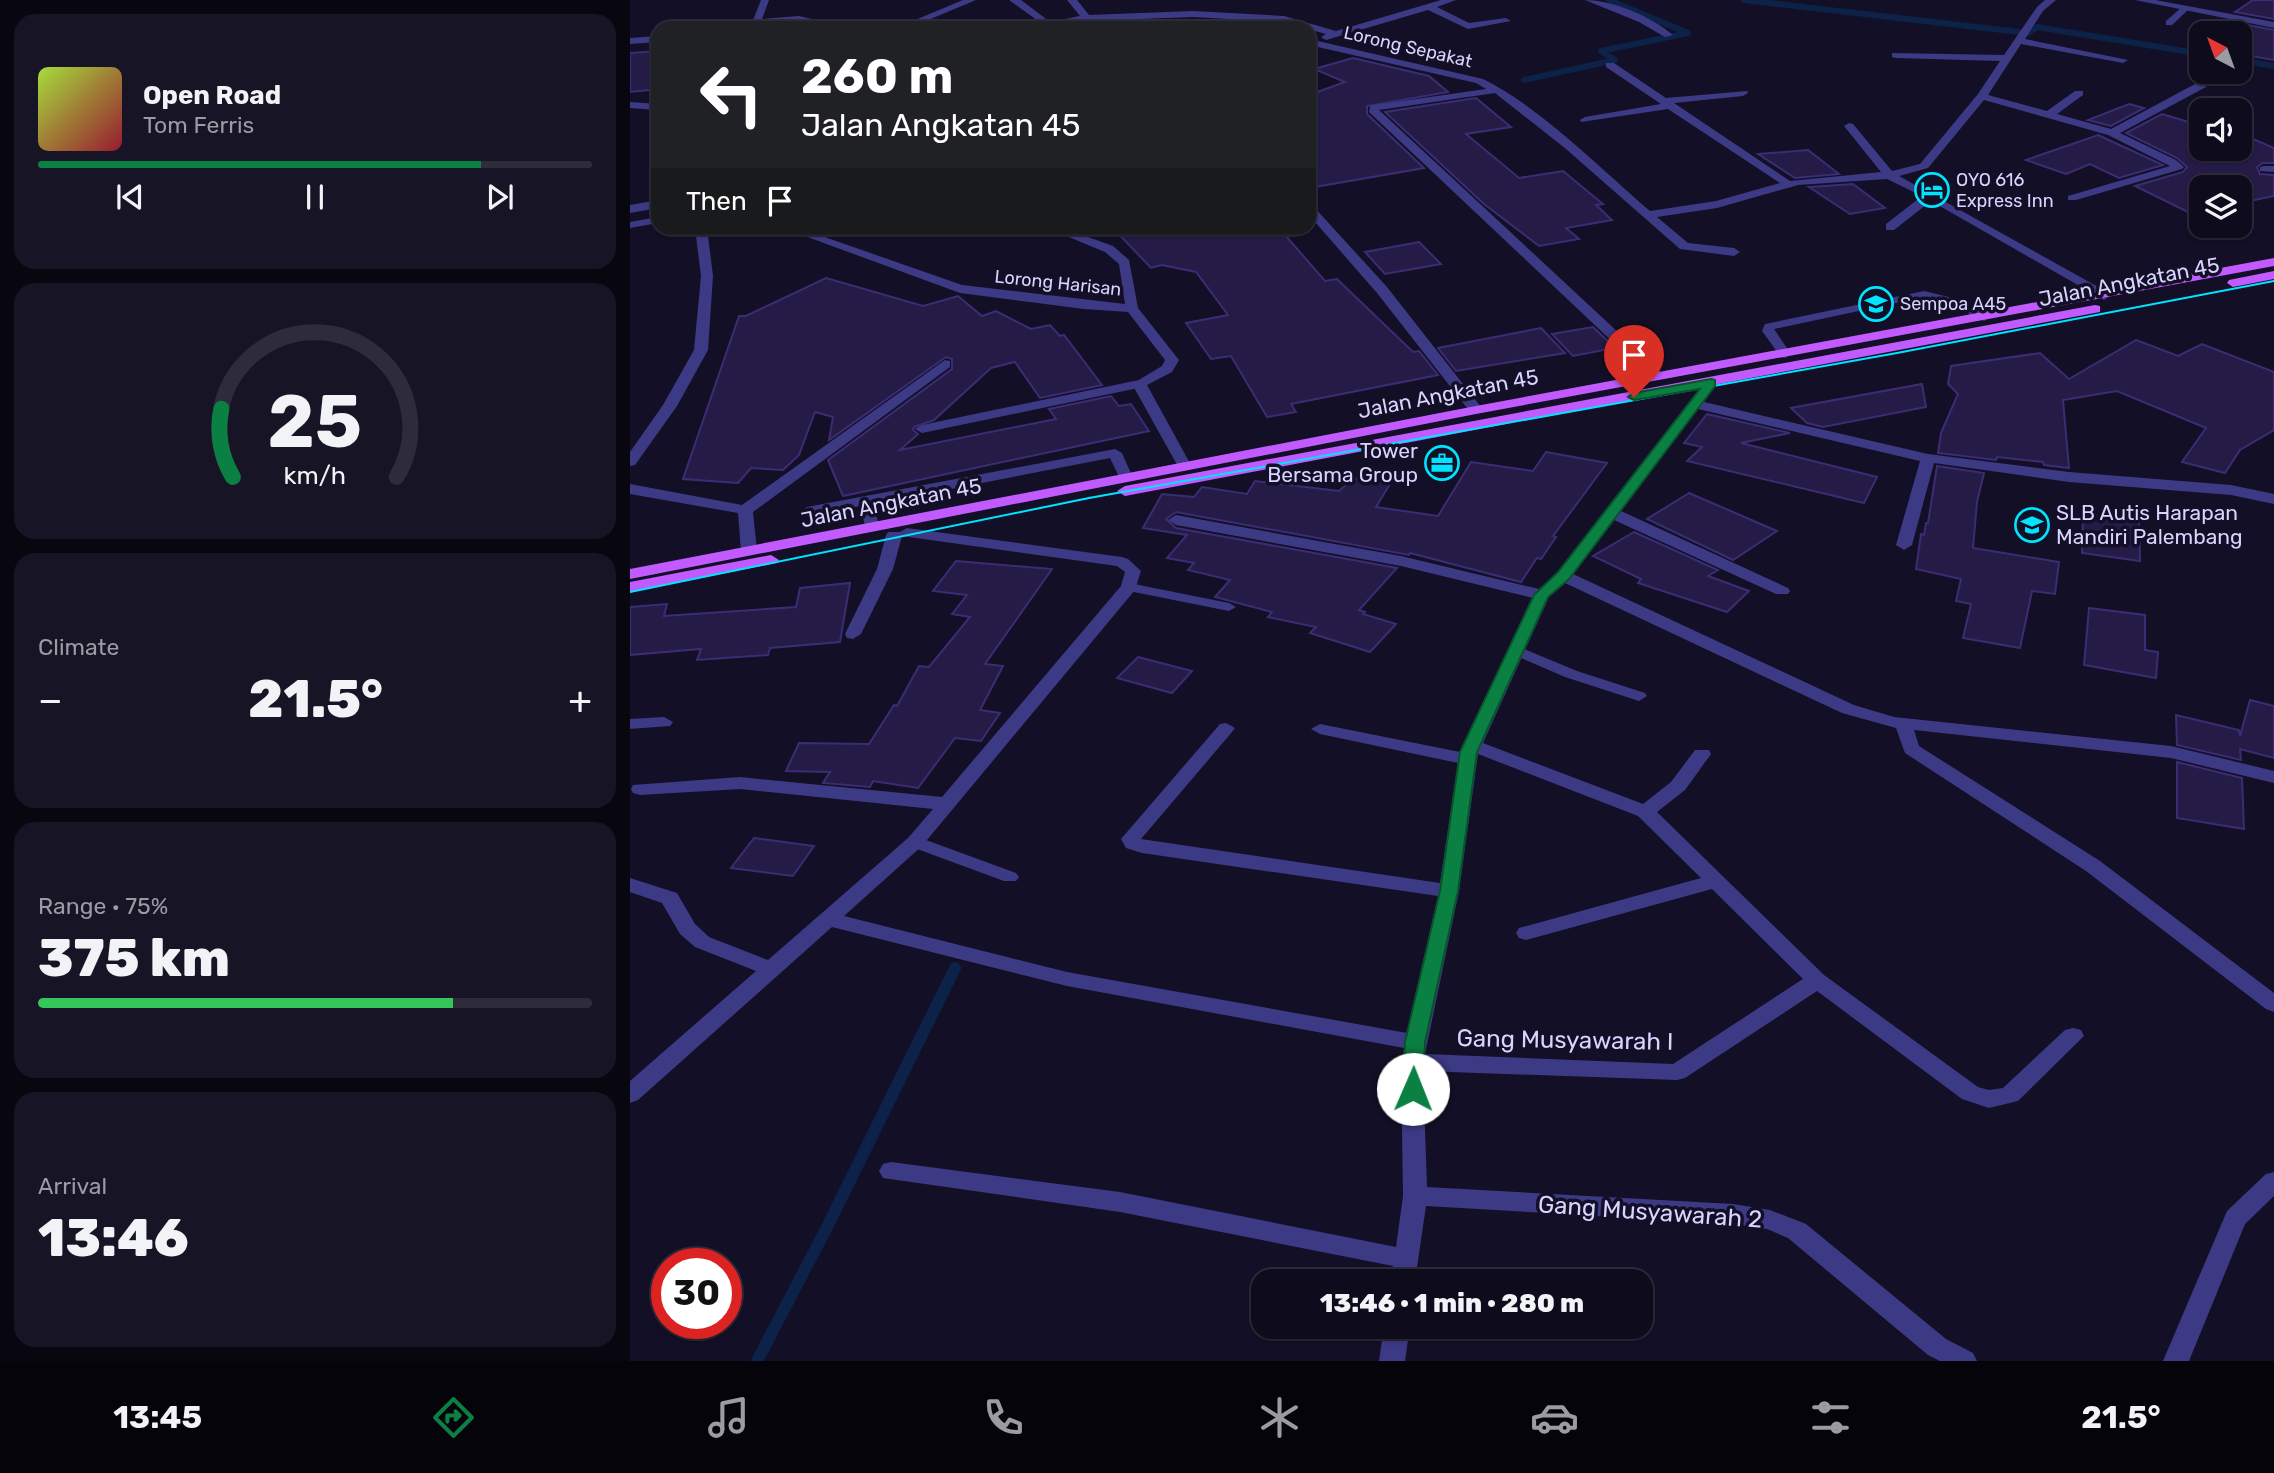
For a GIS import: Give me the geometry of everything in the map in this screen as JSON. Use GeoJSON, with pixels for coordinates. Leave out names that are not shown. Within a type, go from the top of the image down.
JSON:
{"type":"FeatureCollection","features":[{"type":"Feature","properties":{"kind":"main road","name":"Jalan Angkatan 45"},"geometry":{"type":"LineString","coordinates":[[630,574],[1476,410],[2104,296],[2274,262]]}},
{"type":"Feature","properties":{"kind":"main road","name":"Jalan Angkatan 45"},"geometry":{"type":"LineString","coordinates":[[630,587],[2274,275]]}},
{"type":"Feature","properties":{"kind":"street"},"geometry":{"type":"LineString","coordinates":[[918,21],[971,0]]}},
{"type":"Feature","properties":{"kind":"street"},"geometry":{"type":"LineString","coordinates":[[1014,0],[1029,8],[1043,21]]}},
{"type":"Feature","properties":{"kind":"street"},"geometry":{"type":"LineString","coordinates":[[1072,0],[1086,18]]}},
{"type":"Feature","properties":{"kind":"street"},"geometry":{"type":"LineString","coordinates":[[1192,0],[1193,14]]}},
{"type":"Feature","properties":{"kind":"street"},"geometry":{"type":"LineString","coordinates":[[1316,40],[1451,0]]}},
{"type":"Feature","properties":{"kind":"street"},"geometry":{"type":"LineString","coordinates":[[1590,0],[1642,20],[1668,35]]}},
{"type":"Feature","properties":{"kind":"street"},"geometry":{"type":"LineString","coordinates":[[1647,215],[1717,204],[1788,184],[1889,175],[1924,166],[1982,96],[2040,9],[2051,0]]}},
{"type":"Feature","properties":{"kind":"street"},"geometry":{"type":"LineString","coordinates":[[2140,0],[2274,24]]}},
{"type":"Feature","properties":{"kind":"street"},"geometry":{"type":"LineString","coordinates":[[1429,7],[1468,26],[1506,21]]}},
{"type":"Feature","properties":{"kind":"street"},"geometry":{"type":"LineString","coordinates":[[1072,21],[1086,18],[1193,14],[1296,21]]}},
{"type":"Feature","properties":{"kind":"street"},"geometry":{"type":"LineString","coordinates":[[1316,26],[1337,34]]}},
{"type":"Feature","properties":{"kind":"street"},"geometry":{"type":"LineString","coordinates":[[2022,36],[2123,60]]}},
{"type":"Feature","properties":{"kind":"street","name":"Lorong Sepakat"},"geometry":{"type":"LineString","coordinates":[[1316,44],[1479,81],[1497,90],[1570,147],[1684,246],[1734,252]]}},
{"type":"Feature","properties":{"kind":"street"},"geometry":{"type":"LineString","coordinates":[[1896,55],[2007,58]]}},
{"type":"Feature","properties":{"kind":"street"},"geometry":{"type":"LineString","coordinates":[[1610,65],[1788,184]]}},
{"type":"Feature","properties":{"kind":"street"},"geometry":{"type":"LineString","coordinates":[[2112,133],[2202,84]]}},
{"type":"Feature","properties":{"kind":"street"},"geometry":{"type":"LineString","coordinates":[[1497,90],[1382,106],[1374,108],[1374,112],[1657,376]]}},
{"type":"Feature","properties":{"kind":"street"},"geometry":{"type":"LineString","coordinates":[[1585,120],[1667,103],[1743,93]]}},
{"type":"Feature","properties":{"kind":"street"},"geometry":{"type":"LineString","coordinates":[[2048,115],[2078,93]]}},
{"type":"Feature","properties":{"kind":"street"},"geometry":{"type":"LineString","coordinates":[[1982,96],[2112,133],[2178,167],[2072,198]]}},
{"type":"Feature","properties":{"kind":"street"},"geometry":{"type":"LineString","coordinates":[[1849,126],[1889,175],[2104,296]]}},
{"type":"Feature","properties":{"kind":"street"},"geometry":{"type":"LineString","coordinates":[[1890,227],[1930,196]]}},
{"type":"Feature","properties":{"kind":"street"},"geometry":{"type":"LineString","coordinates":[[630,209],[651,205]]}},
{"type":"Feature","properties":{"kind":"street"},"geometry":{"type":"LineString","coordinates":[[1316,216],[1382,290],[1476,410]]}},
{"type":"Feature","properties":{"kind":"street"},"geometry":{"type":"LineString","coordinates":[[630,462],[670,406],[701,350],[707,276],[702,235]]}},
{"type":"Feature","properties":{"kind":"street","name":"Lorong Harisan"},"geometry":{"type":"LineString","coordinates":[[809,235],[960,289],[1084,305],[1132,308],[1172,360],[1167,369],[1139,384]]}},
{"type":"Feature","properties":{"kind":"street"},"geometry":{"type":"LineString","coordinates":[[1072,235],[1109,249],[1125,263],[1132,308]]}},
{"type":"Feature","properties":{"kind":"street"},"geometry":{"type":"LineString","coordinates":[[630,489],[745,510],[944,365]]}},
{"type":"Feature","properties":{"kind":"street"},"geometry":{"type":"LineString","coordinates":[[1405,1269],[1415,1196],[1414,1052],[1449,891],[1470,752],[1542,595],[1563,576],[1711,383]]}},
{"type":"Feature","properties":{"kind":"street"},"geometry":{"type":"LineString","coordinates":[[1139,384],[1185,467]]}},
{"type":"Feature","properties":{"kind":"street"},"geometry":{"type":"LineString","coordinates":[[1695,404],[1928,458],[2069,477],[2231,490],[2274,499]]}},
{"type":"Feature","properties":{"kind":"street"},"geometry":{"type":"LineString","coordinates":[[1904,545],[1928,458]]}},
{"type":"Feature","properties":{"kind":"street"},"geometry":{"type":"LineString","coordinates":[[745,510],[749,551]]}},
{"type":"Feature","properties":{"kind":"street"},"geometry":{"type":"LineString","coordinates":[[1612,513],[1782,591]]}},
{"type":"Feature","properties":{"kind":"street"},"geometry":{"type":"LineString","coordinates":[[1177,520],[1401,561],[1542,595]]}},
{"type":"Feature","properties":{"kind":"street"},"geometry":{"type":"LineString","coordinates":[[630,1094],[915,842],[1129,587],[1133,571],[1122,562],[900,534],[853,634]]}},
{"type":"Feature","properties":{"kind":"street"},"geometry":{"type":"LineString","coordinates":[[1563,576],[1848,709],[1905,724],[2171,752],[2274,776]]}},
{"type":"Feature","properties":{"kind":"street"},"geometry":{"type":"LineString","coordinates":[[630,724],[664,722]]}},
{"type":"Feature","properties":{"kind":"street"},"geometry":{"type":"LineString","coordinates":[[1905,724],[1911,749],[2093,866],[2274,1004]]}},
{"type":"Feature","properties":{"kind":"street"},"geometry":{"type":"LineString","coordinates":[[1226,727],[1131,839],[1133,843],[1142,847],[1449,891]]}},
{"type":"Feature","properties":{"kind":"street"},"geometry":{"type":"LineString","coordinates":[[1320,729],[1470,752],[1645,812],[1817,980],[1970,1093],[1989,1099],[2010,1095],[2073,1036]]}},
{"type":"Feature","properties":{"kind":"street"},"geometry":{"type":"LineString","coordinates":[[1645,812],[1678,786],[1702,754]]}},
{"type":"Feature","properties":{"kind":"street"},"geometry":{"type":"LineString","coordinates":[[640,789],[740,783],[947,804]]}},
{"type":"Feature","properties":{"kind":"street"},"geometry":{"type":"LineString","coordinates":[[1526,933],[1716,881]]}},
{"type":"Feature","properties":{"kind":"street"},"geometry":{"type":"LineString","coordinates":[[630,885],[670,898],[688,929],[702,942],[771,969]]}},
{"type":"Feature","properties":{"kind":"street","name":"Gang Musyawarah I"},"geometry":{"type":"LineString","coordinates":[[828,919],[1068,979],[1414,1052],[1677,1072],[1817,980]]}},
{"type":"Feature","properties":{"kind":"street"},"geometry":{"type":"LineString","coordinates":[[891,1171],[1120,1202],[1401,1269]]}},
{"type":"Feature","properties":{"kind":"street"},"geometry":{"type":"LineString","coordinates":[[2176,1361],[2235,1217],[2274,1181]]}},
{"type":"Feature","properties":{"kind":"street","name":"Gang Musyawarah 2"},"geometry":{"type":"LineString","coordinates":[[1415,1196],[1733,1214],[1770,1220],[1797,1231],[1934,1354],[1964,1361]]}},
{"type":"Feature","properties":{"kind":"street"},"geometry":{"type":"LineString","coordinates":[[1392,1361],[1395,1339]]}},
{"type":"Feature","properties":{"kind":"lane"},"geometry":{"type":"LineString","coordinates":[[757,21],[765,0]]}},
{"type":"Feature","properties":{"kind":"lane"},"geometry":{"type":"LineString","coordinates":[[2169,23],[2185,9]]}},
{"type":"Feature","properties":{"kind":"lane"},"geometry":{"type":"LineString","coordinates":[[773,21],[810,21]]}},
{"type":"Feature","properties":{"kind":"lane"},"geometry":{"type":"LineString","coordinates":[[630,32],[651,30]]}},
{"type":"Feature","properties":{"kind":"lane"},"geometry":{"type":"LineString","coordinates":[[630,41],[651,40]]}},
{"type":"Feature","properties":{"kind":"lane"},"geometry":{"type":"LineString","coordinates":[[630,105],[651,106]]}},
{"type":"Feature","properties":{"kind":"lane"},"geometry":{"type":"LineString","coordinates":[[630,225],[651,221]]}},
{"type":"Feature","properties":{"kind":"lane"},"geometry":{"type":"LineString","coordinates":[[1785,354],[1768,331],[1769,327],[1924,294],[1953,301],[1984,317]]}},
{"type":"Feature","properties":{"kind":"lane"},"geometry":{"type":"LineString","coordinates":[[922,429],[1139,384]]}},
{"type":"Feature","properties":{"kind":"lane"},"geometry":{"type":"LineString","coordinates":[[807,511],[1115,453],[1126,478]]}},
{"type":"Feature","properties":{"kind":"lane"},"geometry":{"type":"LineString","coordinates":[[867,500],[872,527]]}},
{"type":"Feature","properties":{"kind":"lane"},"geometry":{"type":"LineString","coordinates":[[1129,587],[1229,607]]}},
{"type":"Feature","properties":{"kind":"lane"},"geometry":{"type":"LineString","coordinates":[[1517,651],[1571,674],[1639,696]]}},
{"type":"Feature","properties":{"kind":"lane"},"geometry":{"type":"LineString","coordinates":[[915,842],[1010,877]]}},
{"type":"Feature","properties":{"kind":"building"},"geometry":{"type":"Polygon","coordinates":[[[2253,0],[2274,0],[2274,19],[2235,12],[2253,0]]]}},
{"type":"Feature","properties":{"kind":"building"},"geometry":{"type":"Polygon","coordinates":[[[2252,26],[2274,30],[2274,60],[2252,56],[2252,26]]]}},
{"type":"Feature","properties":{"kind":"building"},"geometry":{"type":"Polygon","coordinates":[[[651,52],[651,90],[630,92],[630,53],[651,52]]]}},
{"type":"Feature","properties":{"kind":"building"},"geometry":{"type":"Polygon","coordinates":[[[1353,58],[1429,76],[1448,92],[1367,106],[1367,114],[1424,168],[1316,187],[1316,92],[1345,82],[1316,68],[1353,58]]]}},
{"type":"Feature","properties":{"kind":"building"},"geometry":{"type":"Polygon","coordinates":[[[1476,98],[1511,127],[1466,134],[1519,178],[1563,171],[1603,204],[1596,205],[1612,220],[1566,228],[1579,239],[1539,246],[1484,204],[1385,112],[1476,98]]]}},
{"type":"Feature","properties":{"kind":"building"},"geometry":{"type":"Polygon","coordinates":[[[2129,104],[2144,108],[2111,126],[2088,120],[2129,104]]]}},
{"type":"Feature","properties":{"kind":"building"},"geometry":{"type":"Polygon","coordinates":[[[2162,114],[2189,122],[2189,161],[2252,161],[2252,138],[2274,148],[2274,163],[2263,163],[2257,167],[2260,174],[2274,175],[2274,196],[2252,201],[2252,175],[2189,175],[2189,213],[2135,186],[2183,172],[2187,167],[2177,158],[2126,133],[2162,114]]]}},
{"type":"Feature","properties":{"kind":"building"},"geometry":{"type":"Polygon","coordinates":[[[2098,135],[2163,165],[2119,178],[2090,164],[2066,174],[2026,160],[2098,135]]]}},
{"type":"Feature","properties":{"kind":"building"},"geometry":{"type":"Polygon","coordinates":[[[1808,150],[1839,174],[1795,178],[1758,154],[1808,150]]]}},
{"type":"Feature","properties":{"kind":"building"},"geometry":{"type":"Polygon","coordinates":[[[1853,184],[1885,208],[1850,214],[1809,187],[1853,184]]]}},
{"type":"Feature","properties":{"kind":"building"},"geometry":{"type":"Polygon","coordinates":[[[1120,235],[1285,235],[1325,281],[1337,279],[1413,352],[1419,351],[1438,375],[1291,404],[1296,412],[1267,417],[1231,356],[1211,359],[1186,323],[1228,315],[1196,272],[1162,265],[1151,268],[1120,235]]]}},
{"type":"Feature","properties":{"kind":"building"},"geometry":{"type":"Polygon","coordinates":[[[1419,242],[1441,264],[1385,274],[1365,252],[1419,242]]]}},
{"type":"Feature","properties":{"kind":"building"},"geometry":{"type":"Polygon","coordinates":[[[826,278],[923,306],[958,296],[982,316],[996,311],[1031,329],[1050,325],[1060,336],[1064,335],[1102,385],[1040,398],[1015,362],[991,368],[934,420],[914,427],[913,430],[918,434],[900,450],[1056,419],[1049,409],[1111,396],[1119,406],[1131,404],[1149,431],[843,496],[828,460],[952,369],[952,359],[946,357],[829,440],[833,417],[815,412],[799,455],[783,470],[751,468],[738,483],[683,479],[739,316],[746,316],[826,278]]]}},
{"type":"Feature","properties":{"kind":"building"},"geometry":{"type":"Polygon","coordinates":[[[1593,327],[1615,348],[1573,356],[1552,334],[1593,327]]]}},
{"type":"Feature","properties":{"kind":"building"},"geometry":{"type":"Polygon","coordinates":[[[1541,328],[1565,353],[1456,371],[1438,348],[1541,328]]]}},
{"type":"Feature","properties":{"kind":"building"},"geometry":{"type":"Polygon","coordinates":[[[2136,340],[2178,356],[2202,344],[2274,372],[2274,430],[2240,450],[2225,473],[2182,462],[2206,428],[2117,391],[2063,400],[2069,468],[2044,465],[2043,462],[1938,453],[1941,433],[1958,394],[1948,384],[1951,366],[2040,353],[2069,379],[2136,340]]]}},
{"type":"Feature","properties":{"kind":"building"},"geometry":{"type":"Polygon","coordinates":[[[1922,384],[1926,407],[1823,427],[1807,423],[1791,408],[1922,384]]]}},
{"type":"Feature","properties":{"kind":"building"},"geometry":{"type":"Polygon","coordinates":[[[1707,414],[1790,433],[1741,443],[1877,477],[1864,503],[1687,461],[1702,447],[1684,443],[1707,414]]]}},
{"type":"Feature","properties":{"kind":"building"},"geometry":{"type":"Polygon","coordinates":[[[1546,452],[1607,463],[1553,536],[1556,537],[1541,559],[1537,558],[1521,582],[1410,553],[1409,555],[1176,512],[1166,519],[1176,528],[1397,568],[1359,610],[1365,612],[1363,614],[1396,624],[1370,652],[1310,633],[1316,627],[1268,617],[1272,612],[1215,597],[1230,580],[1188,570],[1194,563],[1167,558],[1187,535],[1143,528],[1162,494],[1194,497],[1202,487],[1247,494],[1255,481],[1339,491],[1354,478],[1390,484],[1376,507],[1438,516],[1471,462],[1533,471],[1546,452]]]}},
{"type":"Feature","properties":{"kind":"building"},"geometry":{"type":"Polygon","coordinates":[[[1937,466],[1984,473],[1977,502],[1973,548],[2059,562],[2055,594],[2032,591],[2020,648],[1963,638],[1971,604],[1956,601],[1961,579],[1916,569],[1921,534],[1924,535],[1928,523],[1937,466]]]}},
{"type":"Feature","properties":{"kind":"building"},"geometry":{"type":"Polygon","coordinates":[[[1689,493],[1777,531],[1733,560],[1647,519],[1689,493]]]}},
{"type":"Feature","properties":{"kind":"building"},"geometry":{"type":"Polygon","coordinates":[[[2083,514],[2139,521],[2140,561],[2082,553],[2083,514]]]}},
{"type":"Feature","properties":{"kind":"building"},"geometry":{"type":"Polygon","coordinates":[[[1634,532],[1718,570],[1708,576],[1749,591],[1727,612],[1638,583],[1641,579],[1593,556],[1634,532]]]}},
{"type":"Feature","properties":{"kind":"building"},"geometry":{"type":"Polygon","coordinates":[[[956,561],[1052,569],[985,664],[1003,666],[980,710],[1000,713],[981,741],[955,738],[918,788],[873,781],[870,787],[823,783],[830,772],[786,771],[799,743],[869,744],[894,705],[897,706],[919,666],[929,667],[970,617],[952,614],[967,595],[933,591],[956,561]]]}},
{"type":"Feature","properties":{"kind":"building"},"geometry":{"type":"Polygon","coordinates":[[[850,583],[840,642],[770,648],[768,655],[697,660],[701,649],[630,655],[630,607],[667,604],[664,616],[796,607],[800,588],[850,583]]]}},
{"type":"Feature","properties":{"kind":"building"},"geometry":{"type":"Polygon","coordinates":[[[2089,608],[2145,615],[2145,650],[2158,652],[2156,678],[2084,665],[2089,608]]]}},
{"type":"Feature","properties":{"kind":"building"},"geometry":{"type":"Polygon","coordinates":[[[1138,657],[1192,671],[1172,693],[1117,678],[1138,657]]]}},
{"type":"Feature","properties":{"kind":"building"},"geometry":{"type":"Polygon","coordinates":[[[2250,700],[2274,706],[2274,758],[2240,749],[2241,760],[2177,745],[2176,715],[2239,730],[2240,736],[2250,700]]]}},
{"type":"Feature","properties":{"kind":"building"},"geometry":{"type":"Polygon","coordinates":[[[2177,762],[2242,778],[2244,829],[2177,818],[2177,762]]]}},
{"type":"Feature","properties":{"kind":"building"},"geometry":{"type":"Polygon","coordinates":[[[754,838],[814,846],[793,876],[731,868],[754,838]]]}},
{"type":"Feature","properties":{"kind":"waterway"},"geometry":{"type":"LineString","coordinates":[[1524,80],[1615,60],[1601,51],[1688,33],[1609,0]]}},
{"type":"Feature","properties":{"kind":"waterway"},"geometry":{"type":"LineString","coordinates":[[1744,0],[2028,33],[2037,27],[2189,52]]}},
{"type":"Feature","properties":{"kind":"waterway"},"geometry":{"type":"LineString","coordinates":[[2252,62],[2274,66]]}},
{"type":"Feature","properties":{"kind":"waterway"},"geometry":{"type":"LineString","coordinates":[[757,1361],[825,1231],[955,968]]}},
{"type":"Feature","properties":{"kind":"tram line"},"geometry":{"type":"LineString","coordinates":[[630,592],[1089,498],[1897,353],[2274,281]]}},
{"type":"Feature","properties":{"kind":"place","name":"OYO 616 Express Inn"},"geometry":{"type":"Point","coordinates":[1932,190]}},
{"type":"Feature","properties":{"kind":"place","name":"Sempoa A45"},"geometry":{"type":"Point","coordinates":[1876,304]}},
{"type":"Feature","properties":{"kind":"place","name":"Tower Bersama Group"},"geometry":{"type":"Point","coordinates":[1442,463]}},
{"type":"Feature","properties":{"kind":"place","name":"SLB Autis Harapan Mandiri Palembang"},"geometry":{"type":"Point","coordinates":[2032,525]}},
{"type":"Feature","properties":{"kind":"route"},"geometry":{"type":"LineString","coordinates":[[1413,1089],[1412,1062],[1415,1042],[1449,891],[1469,752],[1542,595],[1563,576],[1711,383],[1634,397]]}}]}
